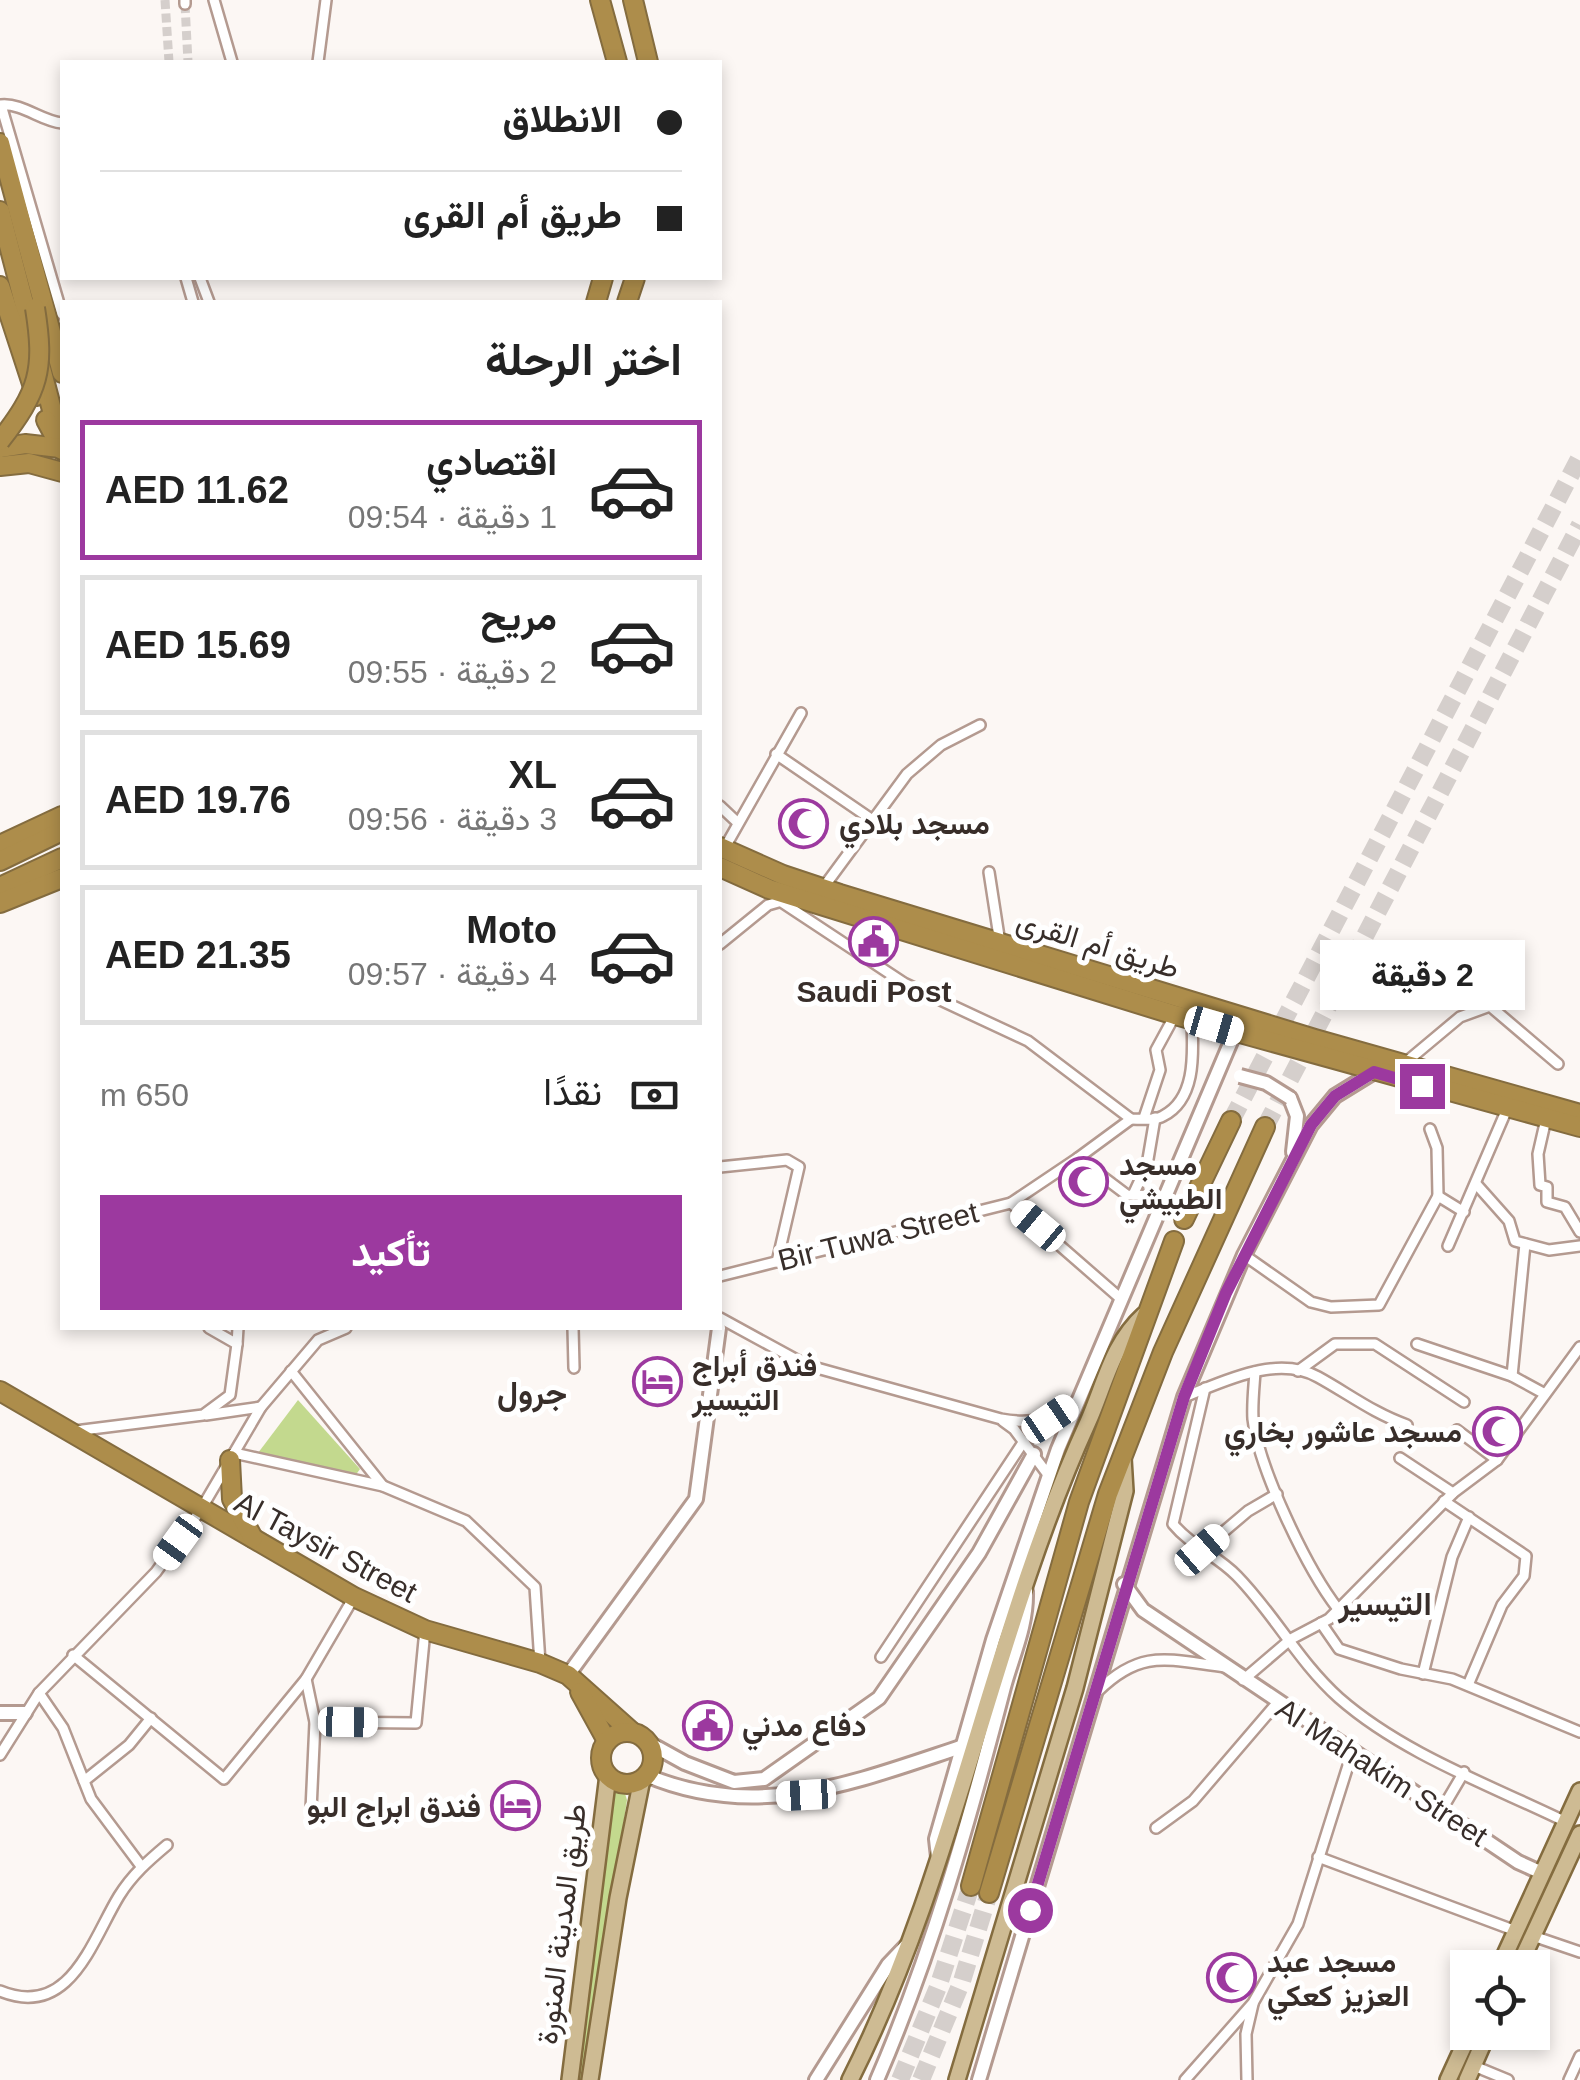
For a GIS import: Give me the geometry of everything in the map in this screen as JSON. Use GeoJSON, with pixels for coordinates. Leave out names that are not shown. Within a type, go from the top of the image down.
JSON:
{"type":"FeatureCollection","features":[{"type":"Feature","properties":{"kind":"highway"},"geometry":{"type":"LineString","coordinates":[[600,0],[616,60]]}},
{"type":"Feature","properties":{"kind":"highway"},"geometry":{"type":"LineString","coordinates":[[633,0],[648,60]]}},
{"type":"Feature","properties":{"kind":"highway"},"geometry":{"type":"LineString","coordinates":[[0,143],[26,246],[43,354],[35,390],[0,444]]}},
{"type":"Feature","properties":{"kind":"highway"},"geometry":{"type":"LineString","coordinates":[[0,211],[60,436]]}},
{"type":"Feature","properties":{"kind":"highway"},"geometry":{"type":"LineString","coordinates":[[26,246],[45,297],[60,364]]}},
{"type":"Feature","properties":{"kind":"highway"},"geometry":{"type":"LineString","coordinates":[[0,286],[39,406],[60,439]]}},
{"type":"Feature","properties":{"kind":"highway"},"geometry":{"type":"LineString","coordinates":[[0,444],[60,442]]}},
{"type":"Feature","properties":{"kind":"highway"},"geometry":{"type":"LineString","coordinates":[[0,466],[30,463],[60,471]]}},
{"type":"Feature","properties":{"kind":"highway"},"geometry":{"type":"LineString","coordinates":[[0,845],[60,817]]}},
{"type":"Feature","properties":{"kind":"highway"},"geometry":{"type":"LineString","coordinates":[[0,861],[60,832]]}},
{"type":"Feature","properties":{"kind":"highway","name":"طريق أم القرى"},"geometry":{"type":"LineString","coordinates":[[722,854],[1403,1065],[1580,1129]]}},
{"type":"Feature","properties":{"kind":"highway","name":"طريق أم القرى"},"geometry":{"type":"LineString","coordinates":[[722,855],[787,899],[1506,1109],[1550,1115],[1580,1112]]}},
{"type":"Feature","properties":{"kind":"highway"},"geometry":{"type":"LineString","coordinates":[[0,887],[60,859]]}},
{"type":"Feature","properties":{"kind":"highway"},"geometry":{"type":"LineString","coordinates":[[0,903],[60,879]]}},
{"type":"Feature","properties":{"kind":"highway"},"geometry":{"type":"LineString","coordinates":[[787,899],[823,888]]}},
{"type":"Feature","properties":{"kind":"highway"},"geometry":{"type":"LineString","coordinates":[[1184,1219],[1231,1121]]}},
{"type":"Feature","properties":{"kind":"highway"},"geometry":{"type":"LineString","coordinates":[[1174,1241],[1079,1502],[980,1889],[1123,1454],[1163,1352],[1265,1128]]}},
{"type":"Feature","properties":{"kind":"highway","name":"Al Taysir Street"},"geometry":{"type":"LineString","coordinates":[[0,1391],[354,1598],[425,1630],[540,1663],[568,1676],[639,1737]]}},
{"type":"Feature","properties":{"kind":"highway"},"geometry":{"type":"LineString","coordinates":[[232,1456],[232,1499],[254,1538]]}},
{"type":"Feature","properties":{"kind":"highway"},"geometry":{"type":"LineString","coordinates":[[568,1676],[591,1706],[607,1741],[601,1762],[608,1775],[620,1783],[644,1777],[653,1758],[639,1737],[607,1741]]}},
{"type":"Feature","properties":{"kind":"main road"},"geometry":{"type":"LineString","coordinates":[[850,2080],[938,1864],[1026,1579],[1113,1357],[1144,1316]]}},
{"type":"Feature","properties":{"kind":"main road"},"geometry":{"type":"LineString","coordinates":[[957,2080],[1076,1688],[1125,1491],[1123,1454]]}},
{"type":"Feature","properties":{"kind":"main road","name":"طريق المدينة المنورة"},"geometry":{"type":"LineString","coordinates":[[570,2080],[608,1775]]}},
{"type":"Feature","properties":{"kind":"main road","name":"طريق المدينة المنورة"},"geometry":{"type":"LineString","coordinates":[[590,2080],[618,1898],[644,1777]]}},
{"type":"Feature","properties":{"kind":"main road"},"geometry":{"type":"LineString","coordinates":[[1507,1950],[1580,1791]]}},
{"type":"Feature","properties":{"kind":"main road"},"geometry":{"type":"LineString","coordinates":[[1526,1950],[1580,1836],[1564,1825]]}},
{"type":"Feature","properties":{"kind":"main road"},"geometry":{"type":"LineString","coordinates":[[1448,2080],[1462,2050]]}},
{"type":"Feature","properties":{"kind":"main road"},"geometry":{"type":"LineString","coordinates":[[1470,2073],[1480,2050]]}},
{"type":"Feature","properties":{"kind":"street"},"geometry":{"type":"LineString","coordinates":[[214,0],[231,60]]}},
{"type":"Feature","properties":{"kind":"street"},"geometry":{"type":"LineString","coordinates":[[318,60],[326,0]]}},
{"type":"Feature","properties":{"kind":"street"},"geometry":{"type":"LineString","coordinates":[[60,123],[49,122],[12,104],[2,105],[60,307]]}},
{"type":"Feature","properties":{"kind":"street"},"geometry":{"type":"LineString","coordinates":[[722,852],[801,713]]}},
{"type":"Feature","properties":{"kind":"street"},"geometry":{"type":"LineString","coordinates":[[823,888],[907,774],[941,745],[980,725]]}},
{"type":"Feature","properties":{"kind":"street"},"geometry":{"type":"LineString","coordinates":[[776,754],[874,822]]}},
{"type":"Feature","properties":{"kind":"street"},"geometry":{"type":"LineString","coordinates":[[722,808],[738,824]]}},
{"type":"Feature","properties":{"kind":"street"},"geometry":{"type":"LineString","coordinates":[[989,872],[1000,943]]}},
{"type":"Feature","properties":{"kind":"street"},"geometry":{"type":"LineString","coordinates":[[722,942],[768,905],[787,899],[904,983],[1028,1041],[1131,1119]]}},
{"type":"Feature","properties":{"kind":"street"},"geometry":{"type":"LineString","coordinates":[[1403,1065],[1460,1017],[1490,1006],[1558,1064]]}},
{"type":"Feature","properties":{"kind":"street"},"geometry":{"type":"LineString","coordinates":[[1133,1195],[1147,1165],[1149,1118],[1160,1070],[1156,1050],[1184,1017]]}},
{"type":"Feature","properties":{"kind":"street"},"geometry":{"type":"LineString","coordinates":[[1010,1203],[1131,1119],[1149,1118],[1175,1106],[1193,1072],[1184,1017]]}},
{"type":"Feature","properties":{"kind":"street"},"geometry":{"type":"LineString","coordinates":[[938,1864],[936,1839],[993,1640],[1049,1476],[1120,1298],[1235,1032]]}},
{"type":"Feature","properties":{"kind":"street"},"geometry":{"type":"LineString","coordinates":[[979,2080],[1124,1584],[1184,1397],[1244,1255],[1311,1125],[1335,1096],[1374,1072]]}},
{"type":"Feature","properties":{"kind":"street"},"geometry":{"type":"LineString","coordinates":[[1208,1100],[1226,1080],[1240,1076],[1266,1083],[1290,1098],[1297,1116],[1292,1160]]}},
{"type":"Feature","properties":{"kind":"street"},"geometry":{"type":"LineString","coordinates":[[1448,1246],[1506,1109]]}},
{"type":"Feature","properties":{"kind":"street"},"geometry":{"type":"LineString","coordinates":[[1550,1115],[1538,1154],[1540,1184],[1546,1186],[1546,1202],[1565,1207],[1580,1232]]}},
{"type":"Feature","properties":{"kind":"street"},"geometry":{"type":"LineString","coordinates":[[1244,1255],[1311,1302],[1331,1307],[1379,1305],[1438,1196],[1437,1148],[1430,1129]]}},
{"type":"Feature","properties":{"kind":"street"},"geometry":{"type":"LineString","coordinates":[[1078,1158],[1133,1195],[1163,1196]]}},
{"type":"Feature","properties":{"kind":"street"},"geometry":{"type":"LineString","coordinates":[[722,1167],[787,1160],[799,1168],[777,1262]]}},
{"type":"Feature","properties":{"kind":"street"},"geometry":{"type":"LineString","coordinates":[[1477,1185],[1509,1222],[1515,1240],[1549,1250],[1580,1246]]}},
{"type":"Feature","properties":{"kind":"street"},"geometry":{"type":"LineString","coordinates":[[1438,1196],[1464,1212]]}},
{"type":"Feature","properties":{"kind":"street","name":"Bir Tuwa Street"},"geometry":{"type":"LineString","coordinates":[[722,1276],[1010,1203],[1120,1298]]}},
{"type":"Feature","properties":{"kind":"street"},"geometry":{"type":"LineString","coordinates":[[1512,1376],[1525,1244]]}},
{"type":"Feature","properties":{"kind":"street"},"geometry":{"type":"LineString","coordinates":[[722,1322],[806,1365],[1000,1419],[1021,1423],[1050,1419],[1078,1400]]}},
{"type":"Feature","properties":{"kind":"street"},"geometry":{"type":"LineString","coordinates":[[212,1330],[237,1344]]}},
{"type":"Feature","properties":{"kind":"street"},"geometry":{"type":"LineString","coordinates":[[203,1415],[230,1394],[238,1330]]}},
{"type":"Feature","properties":{"kind":"street"},"geometry":{"type":"LineString","coordinates":[[0,1756],[39,1694],[156,1572],[200,1511],[261,1407],[318,1340],[321,1330]]}},
{"type":"Feature","properties":{"kind":"street"},"geometry":{"type":"LineString","coordinates":[[318,1340],[341,1330]]}},
{"type":"Feature","properties":{"kind":"street"},"geometry":{"type":"LineString","coordinates":[[572,1330],[574,1368]]}},
{"type":"Feature","properties":{"kind":"street"},"geometry":{"type":"LineString","coordinates":[[568,1676],[696,1499],[719,1330]]}},
{"type":"Feature","properties":{"kind":"street"},"geometry":{"type":"LineString","coordinates":[[1298,1371],[1335,1344],[1376,1344],[1464,1402]]}},
{"type":"Feature","properties":{"kind":"street"},"geometry":{"type":"LineString","coordinates":[[1417,1344],[1512,1376],[1545,1394]]}},
{"type":"Feature","properties":{"kind":"street"},"geometry":{"type":"LineString","coordinates":[[1243,1680],[1286,1643],[1338,1609],[1448,1497],[1497,1460],[1580,1346]]}},
{"type":"Feature","properties":{"kind":"street"},"geometry":{"type":"LineString","coordinates":[[291,1371],[384,1486]]}},
{"type":"Feature","properties":{"kind":"street"},"geometry":{"type":"LineString","coordinates":[[1184,1397],[1255,1372],[1298,1371],[1316,1376],[1377,1414],[1407,1425]]}},
{"type":"Feature","properties":{"kind":"street"},"geometry":{"type":"LineString","coordinates":[[1255,1372],[1254,1420],[1277,1494],[1320,1586],[1338,1609]]}},
{"type":"Feature","properties":{"kind":"street"},"geometry":{"type":"LineString","coordinates":[[1206,1388],[1173,1524],[1235,1573],[1280,1624],[1286,1643],[1340,1698],[1396,1739],[1564,1825]]}},
{"type":"Feature","properties":{"kind":"street"},"geometry":{"type":"LineString","coordinates":[[72,1432],[261,1407]]}},
{"type":"Feature","properties":{"kind":"street"},"geometry":{"type":"LineString","coordinates":[[1000,1419],[1024,1442],[1049,1476]]}},
{"type":"Feature","properties":{"kind":"street"},"geometry":{"type":"LineString","coordinates":[[1458,1430],[1497,1460]]}},
{"type":"Feature","properties":{"kind":"street"},"geometry":{"type":"LineString","coordinates":[[881,1657],[1024,1442]]}},
{"type":"Feature","properties":{"kind":"street"},"geometry":{"type":"LineString","coordinates":[[734,1789],[764,1779],[879,1698],[979,1553],[1034,1454]]}},
{"type":"Feature","properties":{"kind":"street"},"geometry":{"type":"LineString","coordinates":[[232,1456],[384,1486],[466,1521],[535,1587],[540,1663]]}},
{"type":"Feature","properties":{"kind":"street"},"geometry":{"type":"LineString","coordinates":[[1400,1458],[1469,1517],[1526,1556],[1524,1576],[1502,1605],[1468,1685]]}},
{"type":"Feature","properties":{"kind":"street"},"geometry":{"type":"LineString","coordinates":[[1202,1550],[1248,1511],[1277,1494]]}},
{"type":"Feature","properties":{"kind":"street"},"geometry":{"type":"LineString","coordinates":[[1423,1674],[1452,1557],[1469,1517]]}},
{"type":"Feature","properties":{"kind":"street"},"geometry":{"type":"LineString","coordinates":[[877,2080],[900,2026],[981,1786],[1005,1684],[1027,1617],[1026,1579]]}},
{"type":"Feature","properties":{"kind":"street","name":"Al Mahakim Street"},"geometry":{"type":"LineString","coordinates":[[1124,1584],[1144,1610],[1243,1680],[1542,1873]]}},
{"type":"Feature","properties":{"kind":"street"},"geometry":{"type":"LineString","coordinates":[[73,1655],[224,1779],[306,1679],[354,1598]]}},
{"type":"Feature","properties":{"kind":"street"},"geometry":{"type":"LineString","coordinates":[[1320,1623],[1339,1649],[1468,1685],[1580,1732]]}},
{"type":"Feature","properties":{"kind":"street"},"geometry":{"type":"LineString","coordinates":[[315,1722],[416,1723],[425,1630]]}},
{"type":"Feature","properties":{"kind":"street"},"geometry":{"type":"LineString","coordinates":[[1092,1696],[1122,1668],[1149,1660],[1225,1667]]}},
{"type":"Feature","properties":{"kind":"street"},"geometry":{"type":"LineString","coordinates":[[306,1679],[315,1722],[312,1810]]}},
{"type":"Feature","properties":{"kind":"street"},"geometry":{"type":"LineString","coordinates":[[39,1694],[62,1728],[90,1799],[141,1866]]}},
{"type":"Feature","properties":{"kind":"street"},"geometry":{"type":"LineString","coordinates":[[1156,1828],[1193,1802],[1277,1702]]}},
{"type":"Feature","properties":{"kind":"street"},"geometry":{"type":"LineString","coordinates":[[0,1714],[25,1713]]}},
{"type":"Feature","properties":{"kind":"street"},"geometry":{"type":"LineString","coordinates":[[84,1781],[129,1745],[152,1718]]}},
{"type":"Feature","properties":{"kind":"street","name":"Al Taysir Street"},"geometry":{"type":"LineString","coordinates":[[639,1737],[734,1789]]}},
{"type":"Feature","properties":{"kind":"street"},"geometry":{"type":"LineString","coordinates":[[644,1777],[696,1791],[734,1789],[806,1795],[964,1746]]}},
{"type":"Feature","properties":{"kind":"street"},"geometry":{"type":"LineString","coordinates":[[1185,2080],[1254,2002],[1298,1924],[1352,1753]]}},
{"type":"Feature","properties":{"kind":"street"},"geometry":{"type":"LineString","coordinates":[[1441,1811],[1464,1772]]}},
{"type":"Feature","properties":{"kind":"street"},"geometry":{"type":"LineString","coordinates":[[0,1990],[16,1997],[37,1995],[69,1981],[88,1960],[100,1930],[141,1866],[167,1846]]}},
{"type":"Feature","properties":{"kind":"street"},"geometry":{"type":"LineString","coordinates":[[1318,1857],[1516,1931]]}},
{"type":"Feature","properties":{"kind":"street"},"geometry":{"type":"LineString","coordinates":[[1533,1936],[1580,1952]]}},
{"type":"Feature","properties":{"kind":"street"},"geometry":{"type":"LineString","coordinates":[[816,2080],[888,1965],[908,1944]]}},
{"type":"Feature","properties":{"kind":"street"},"geometry":{"type":"LineString","coordinates":[[1248,2080],[1246,2034],[1254,2002]]}},
{"type":"Feature","properties":{"kind":"street"},"geometry":{"type":"LineString","coordinates":[[1570,2080],[1580,2058]]}},
{"type":"Feature","properties":{"kind":"street"},"geometry":{"type":"LineString","coordinates":[[1470,2073],[1508,2080]]}},
{"type":"Feature","properties":{"kind":"green space"},"geometry":{"type":"Polygon","coordinates":[[[298,1400],[360,1469],[355,1476],[258,1453],[298,1400]]]}},
{"type":"Feature","properties":{"kind":"green space"},"geometry":{"type":"Polygon","coordinates":[[[623,1787],[627,1800],[585,2080],[578,2080],[610,1793],[623,1787]]]}},
{"type":"Feature","properties":{"kind":"tunnel"},"geometry":{"type":"LineString","coordinates":[[165,0],[169,60]]}},
{"type":"Feature","properties":{"kind":"tunnel"},"geometry":{"type":"LineString","coordinates":[[185,4],[188,60]]}},
{"type":"Feature","properties":{"kind":"tunnel"},"geometry":{"type":"LineString","coordinates":[[1231,1121],[1580,457]]}},
{"type":"Feature","properties":{"kind":"tunnel"},"geometry":{"type":"LineString","coordinates":[[1265,1127],[1580,525]]}},
{"type":"Feature","properties":{"kind":"tunnel"},"geometry":{"type":"LineString","coordinates":[[900,2080],[938,1987],[971,1886]]}},
{"type":"Feature","properties":{"kind":"tunnel"},"geometry":{"type":"LineString","coordinates":[[921,2080],[962,1981],[989,1893]]}},
{"type":"Feature","properties":{"kind":"place","name":"مسجد بلادي"},"geometry":{"type":"Point","coordinates":[804,823]}},
{"type":"Feature","properties":{"kind":"place","name":"Saudi Post"},"geometry":{"type":"Point","coordinates":[874,942]}},
{"type":"Feature","properties":{"kind":"place","name":"مسجد الطبيشي"},"geometry":{"type":"Point","coordinates":[1084,1181]}},
{"type":"Feature","properties":{"kind":"place","name":"فندق أبراج التيسير"},"geometry":{"type":"Point","coordinates":[657,1382]}},
{"type":"Feature","properties":{"kind":"place","name":"مسجد عاشور بخاري"},"geometry":{"type":"Point","coordinates":[1497,1431]}},
{"type":"Feature","properties":{"kind":"place","name":"دفاع مدني"},"geometry":{"type":"Point","coordinates":[707,1725]}},
{"type":"Feature","properties":{"kind":"place","name":"فندق ابراج البو"},"geometry":{"type":"Point","coordinates":[516,1806]}},
{"type":"Feature","properties":{"kind":"place","name":"مسجد عبد العزيز كعكي"},"geometry":{"type":"Point","coordinates":[1232,1978]}},
{"type":"Feature","properties":{"kind":"district","name":"جرول"},"geometry":{"type":"Point","coordinates":[532,1393]}},
{"type":"Feature","properties":{"kind":"district","name":"التيسير"},"geometry":{"type":"Point","coordinates":[1385,1604]}},
{"type":"Feature","properties":{"kind":"route"},"geometry":{"type":"LineString","coordinates":[[1030,1910],[1124,1584],[1184,1397],[1244,1255],[1311,1125],[1335,1096],[1374,1072],[1422,1086]]}}]}
